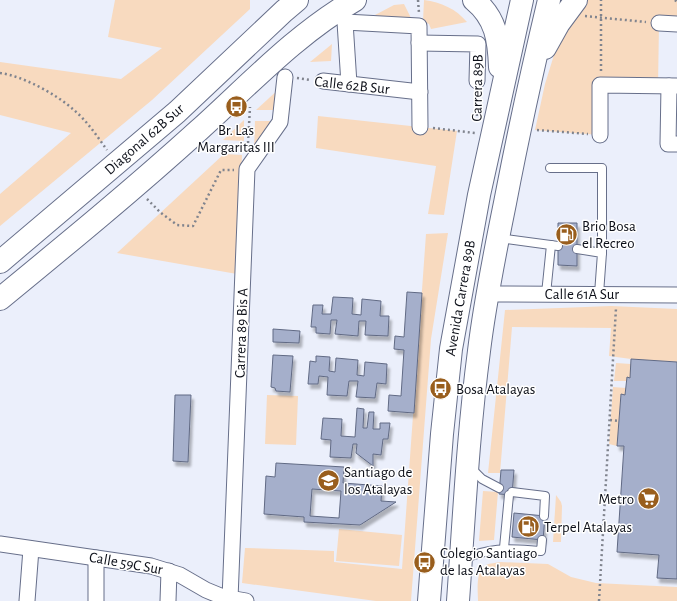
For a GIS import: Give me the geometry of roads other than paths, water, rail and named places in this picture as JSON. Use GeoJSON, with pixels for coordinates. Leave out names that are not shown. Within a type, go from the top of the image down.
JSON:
{"type":"FeatureCollection","features":[{"type":"Feature","properties":{"kind":"main road"},"geometry":{"type":"LineString","coordinates":[[474,0],[490,16],[494,25],[499,47],[501,91]]}},
{"type":"Feature","properties":{"kind":"main road","name":"Avenida Carrera 89B"},"geometry":{"type":"LineString","coordinates":[[429,601],[448,370],[477,203],[522,0]]}},
{"type":"Feature","properties":{"kind":"main road","name":"Avenida Carrera 89B"},"geometry":{"type":"LineString","coordinates":[[458,601],[468,466],[479,350],[487,294],[531,76],[549,0]]}},
{"type":"Feature","properties":{"kind":"main road","name":"Diagonal 62B Sur"},"geometry":{"type":"LineString","coordinates":[[0,262],[177,112],[289,4]]}},
{"type":"Feature","properties":{"kind":"main road"},"geometry":{"type":"LineString","coordinates":[[531,76],[559,23],[578,8]]}},
{"type":"Feature","properties":{"kind":"main road","name":"Diagonal 62B Sur"},"geometry":{"type":"LineString","coordinates":[[0,299],[136,186],[306,33],[346,11]]}},
{"type":"Feature","properties":{"kind":"street"},"geometry":{"type":"LineString","coordinates":[[349,84],[346,11],[419,26],[420,127]]}},
{"type":"Feature","properties":{"kind":"street"},"geometry":{"type":"LineString","coordinates":[[659,23],[677,24]]}},
{"type":"Feature","properties":{"kind":"street","name":"Carrera 89B"},"geometry":{"type":"LineString","coordinates":[[419,43],[478,44],[477,81]]}},
{"type":"Feature","properties":{"kind":"street","name":"Carrera 89 Bis A"},"geometry":{"type":"LineString","coordinates":[[230,599],[247,169],[280,122],[285,77]]}},
{"type":"Feature","properties":{"kind":"street","name":"Calle 62B Sur"},"geometry":{"type":"LineString","coordinates":[[323,81],[420,92]]}},
{"type":"Feature","properties":{"kind":"street"},"geometry":{"type":"LineString","coordinates":[[600,135],[600,85],[673,86],[673,144]]}},
{"type":"Feature","properties":{"kind":"street","name":"Calle 61A Sur"},"geometry":{"type":"LineString","coordinates":[[487,294],[677,295]]}},
{"type":"Feature","properties":{"kind":"street","name":"Calle 59C Sur"},"geometry":{"type":"LineString","coordinates":[[0,544],[151,566],[169,571],[190,580],[215,594],[230,599],[246,601]]}},
{"type":"Feature","properties":{"kind":"street"},"geometry":{"type":"LineString","coordinates":[[27,601],[31,548]]}},
{"type":"Feature","properties":{"kind":"street"},"geometry":{"type":"LineString","coordinates":[[96,558],[96,601]]}},
{"type":"Feature","properties":{"kind":"street"},"geometry":{"type":"LineString","coordinates":[[168,601],[169,571]]}},
{"type":"Feature","properties":{"kind":"lane"},"geometry":{"type":"LineString","coordinates":[[550,168],[602,168],[602,253],[599,294]]}},
{"type":"Feature","properties":{"kind":"lane"},"geometry":{"type":"LineString","coordinates":[[498,238],[554,246],[546,294]]}},
{"type":"Feature","properties":{"kind":"lane"},"geometry":{"type":"LineString","coordinates":[[577,249],[602,253]]}},
{"type":"Feature","properties":{"kind":"lane"},"geometry":{"type":"LineString","coordinates":[[468,466],[482,479],[499,488]]}},
{"type":"Feature","properties":{"kind":"lane"},"geometry":{"type":"LineString","coordinates":[[504,548],[511,493],[545,496],[544,516]]}},
{"type":"Feature","properties":{"kind":"lane"},"geometry":{"type":"LineString","coordinates":[[461,560],[476,554],[504,548],[541,551],[542,540]]}},
{"type":"Feature","properties":{"kind":"place","name":"Br. Las Margaritas III"},"geometry":{"type":"Point","coordinates":[236,107]}},
{"type":"Feature","properties":{"kind":"place","name":"Brio Bosa el Recreo"},"geometry":{"type":"Point","coordinates":[567,235]}},
{"type":"Feature","properties":{"kind":"place","name":"Bosa Atalayas"},"geometry":{"type":"Point","coordinates":[440,389]}},
{"type":"Feature","properties":{"kind":"place","name":"Santiago de los Atalayas"},"geometry":{"type":"Point","coordinates":[329,481]}},
{"type":"Feature","properties":{"kind":"place","name":"Metro"},"geometry":{"type":"Point","coordinates":[649,499]}},
{"type":"Feature","properties":{"kind":"place","name":"Terpel Atalayas"},"geometry":{"type":"Point","coordinates":[529,527]}},
{"type":"Feature","properties":{"kind":"place","name":"Colegio Santiago de las Atalayas"},"geometry":{"type":"Point","coordinates":[425,562]}}]}
